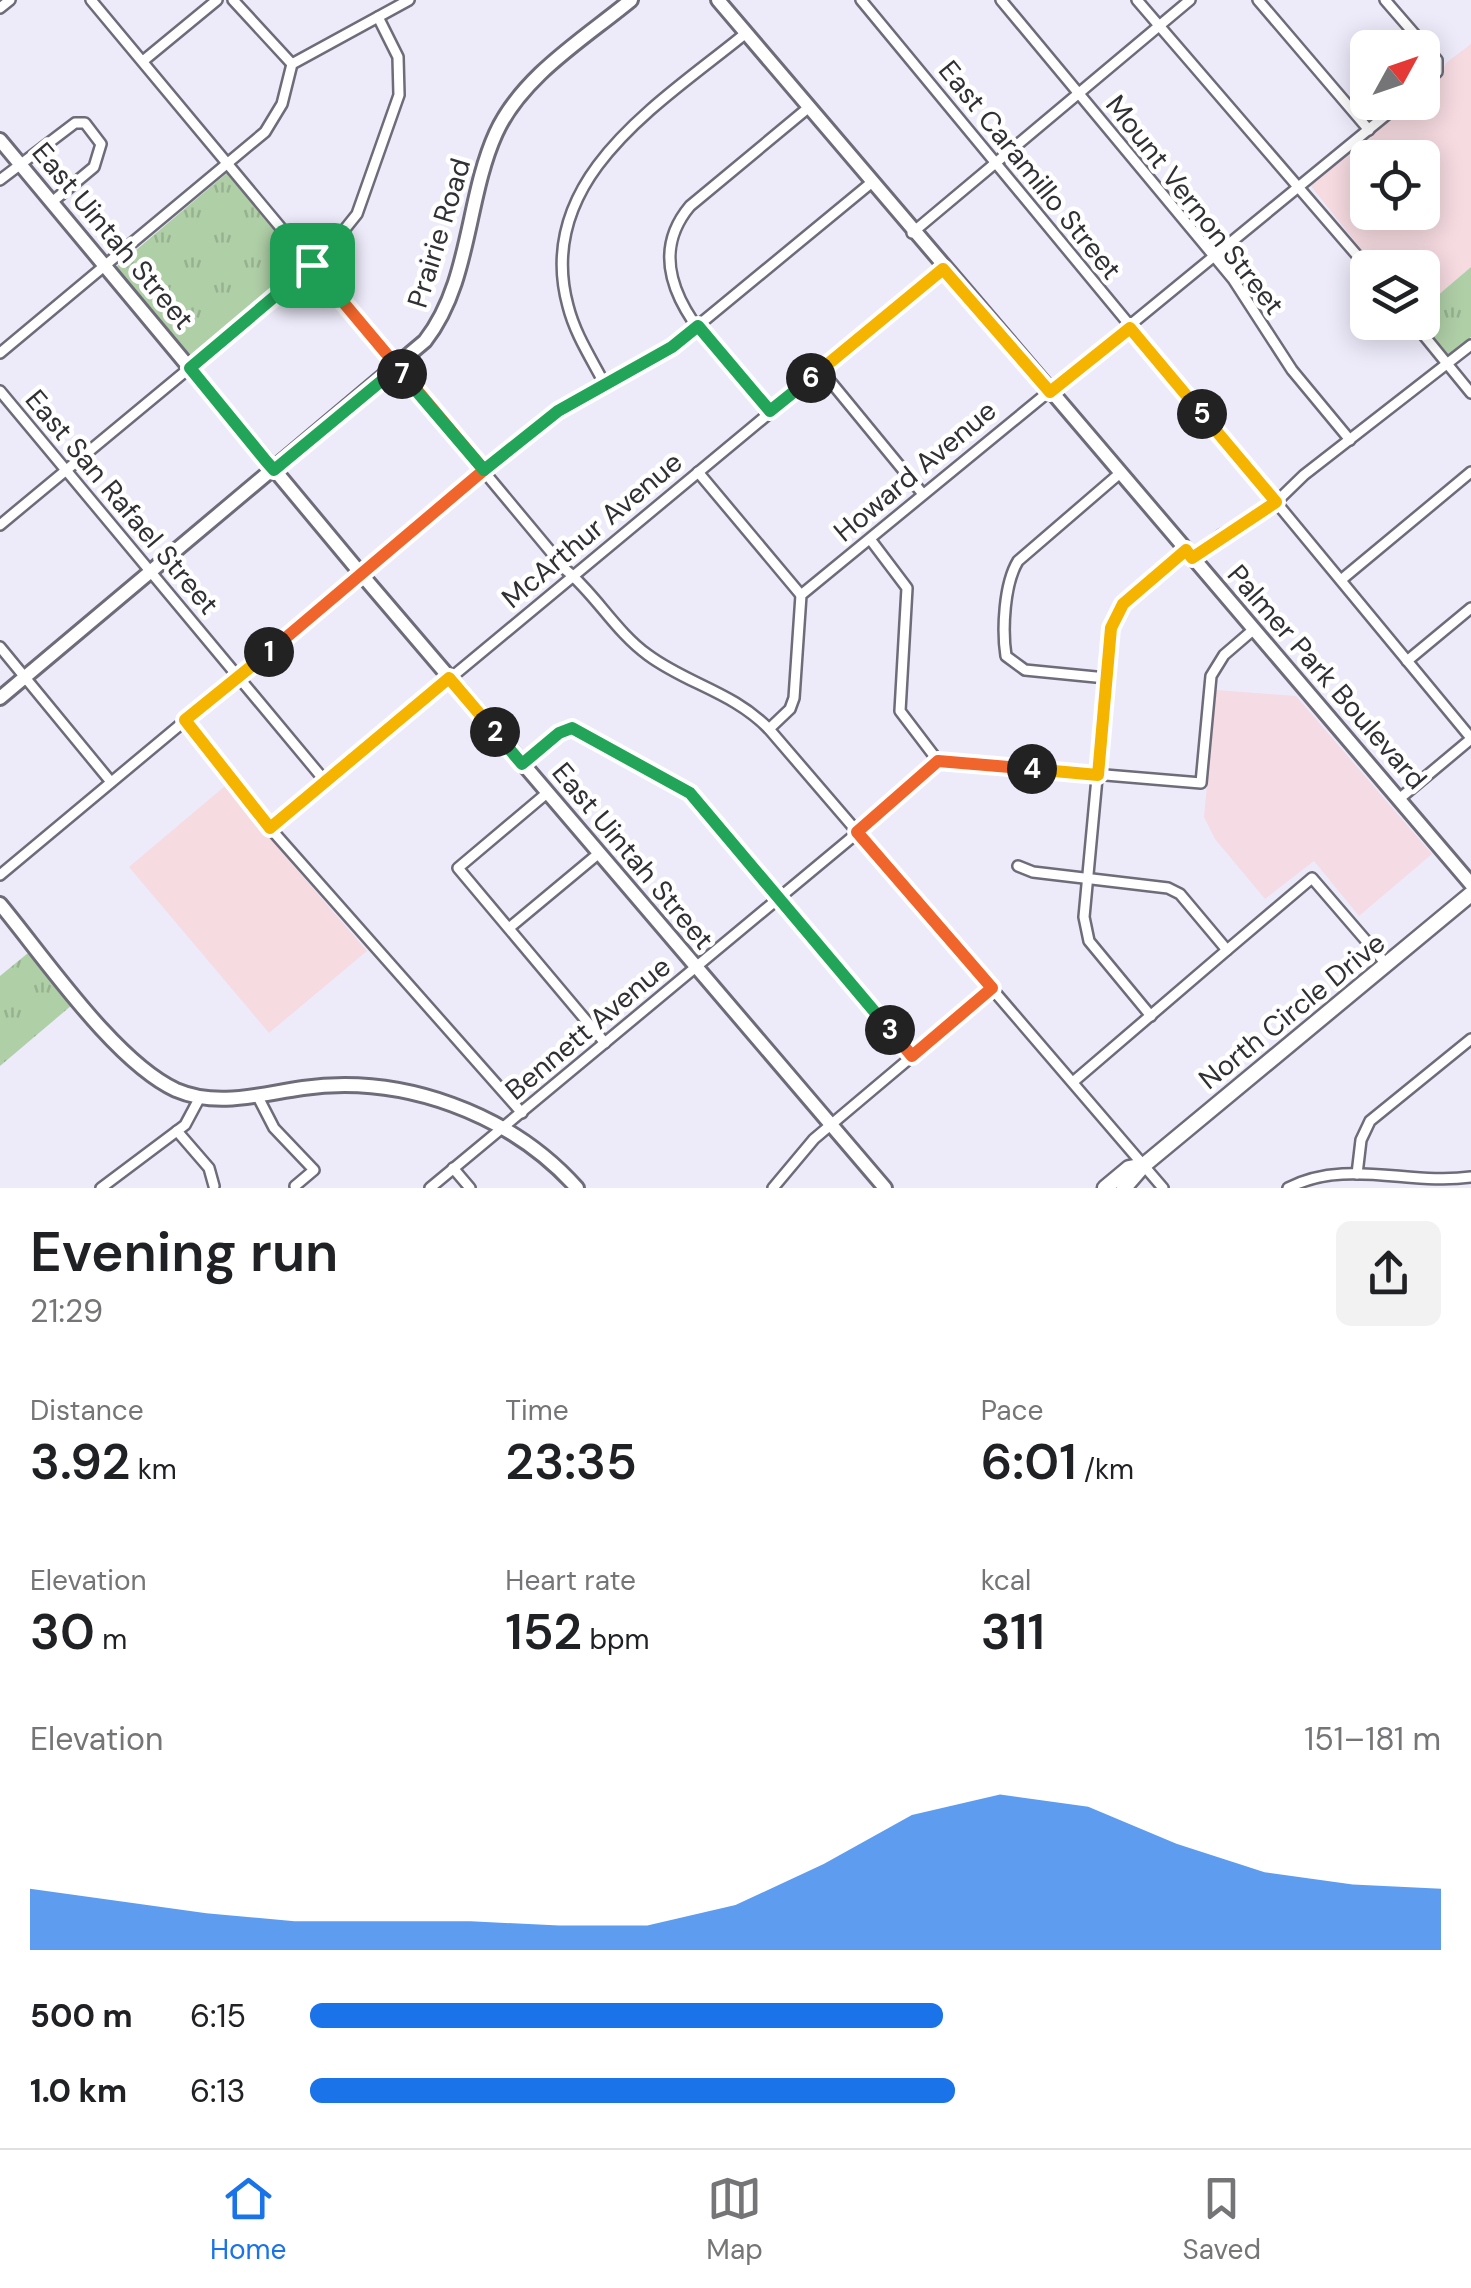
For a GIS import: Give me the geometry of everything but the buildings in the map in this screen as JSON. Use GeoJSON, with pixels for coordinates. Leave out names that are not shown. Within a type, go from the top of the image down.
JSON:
{"type":"FeatureCollection","features":[{"type":"Feature","properties":{"kind":"main road","name":"Prairie Road"},"geometry":{"type":"LineString","coordinates":[[0,698],[426,341],[449,300],[492,142],[508,110],[532,82],[632,0]]}},
{"type":"Feature","properties":{"kind":"main road","name":"Palmer Park Boulevard"},"geometry":{"type":"LineString","coordinates":[[724,2],[870,183],[1471,884]]}},
{"type":"Feature","properties":{"kind":"main road","name":"East Uintah Street"},"geometry":{"type":"LineString","coordinates":[[0,140],[362,576],[885,1188]]}},
{"type":"Feature","properties":{"kind":"main road","name":"North Circle Drive"},"geometry":{"type":"LineString","coordinates":[[1124,1188],[1144,1165],[1471,894]]}},
{"type":"Feature","properties":{"kind":"main road"},"geometry":{"type":"LineString","coordinates":[[0,904],[128,1055],[167,1085],[200,1097],[258,1097],[317,1086],[379,1088],[439,1100],[504,1128],[549,1160],[577,1188]]}},
{"type":"Feature","properties":{"kind":"main road","name":"North Circle Drive"},"geometry":{"type":"LineString","coordinates":[[1105,1188],[1128,1168],[1144,1165]]}},
{"type":"Feature","properties":{"kind":"street"},"geometry":{"type":"LineString","coordinates":[[0,8],[10,0]]}},
{"type":"Feature","properties":{"kind":"street"},"geometry":{"type":"LineString","coordinates":[[91,0],[572,575],[641,650],[680,674],[726,694],[768,728],[1163,1188]]}},
{"type":"Feature","properties":{"kind":"street"},"geometry":{"type":"LineString","coordinates":[[143,61],[217,0]]}},
{"type":"Feature","properties":{"kind":"street"},"geometry":{"type":"LineString","coordinates":[[233,0],[292,64]]}},
{"type":"Feature","properties":{"kind":"street"},"geometry":{"type":"LineString","coordinates":[[0,353],[272,124],[286,93],[292,64],[410,0]]}},
{"type":"Feature","properties":{"kind":"street","name":"East Caramillo Street"},"geometry":{"type":"LineString","coordinates":[[860,0],[1471,738]]}},
{"type":"Feature","properties":{"kind":"street","name":"Mount Vernon Street"},"geometry":{"type":"LineString","coordinates":[[1001,0],[1215,258],[1292,370],[1350,440]]}},
{"type":"Feature","properties":{"kind":"street"},"geometry":{"type":"LineString","coordinates":[[1138,0],[1353,250]]}},
{"type":"Feature","properties":{"kind":"street"},"geometry":{"type":"LineString","coordinates":[[912,232],[1190,0]]}},
{"type":"Feature","properties":{"kind":"street"},"geometry":{"type":"LineString","coordinates":[[1258,0],[1370,130]]}},
{"type":"Feature","properties":{"kind":"street"},"geometry":{"type":"LineString","coordinates":[[1385,0],[1410,30]]}},
{"type":"Feature","properties":{"kind":"street"},"geometry":{"type":"LineString","coordinates":[[0,526],[336,244],[357,214],[399,95],[398,57],[378,16]]}},
{"type":"Feature","properties":{"kind":"street"},"geometry":{"type":"LineString","coordinates":[[604,383],[577,332],[564,289],[567,237],[582,188],[610,146],[746,33]]}},
{"type":"Feature","properties":{"kind":"street"},"geometry":{"type":"LineString","coordinates":[[770,411],[698,326],[671,282],[670,248],[676,227],[697,199],[808,108]]}},
{"type":"Feature","properties":{"kind":"street","name":"Howard Avenue"},"geometry":{"type":"LineString","coordinates":[[801,595],[1381,120]]}},
{"type":"Feature","properties":{"kind":"street"},"geometry":{"type":"LineString","coordinates":[[0,180],[75,122],[94,131],[102,151],[98,162],[52,202]]}},
{"type":"Feature","properties":{"kind":"street"},"geometry":{"type":"LineString","coordinates":[[0,875],[558,411],[672,347],[870,183]]}},
{"type":"Feature","properties":{"kind":"street","name":"McArthur Avenue"},"geometry":{"type":"LineString","coordinates":[[270,828],[943,269]]}},
{"type":"Feature","properties":{"kind":"street"},"geometry":{"type":"LineString","coordinates":[[1428,340],[1471,393]]}},
{"type":"Feature","properties":{"kind":"street"},"geometry":{"type":"LineString","coordinates":[[1151,1016],[1089,941],[1084,917],[1111,628],[1118,611],[1189,554],[1276,502],[1471,346]]}},
{"type":"Feature","properties":{"kind":"street"},"geometry":{"type":"LineString","coordinates":[[821,370],[922,493]]}},
{"type":"Feature","properties":{"kind":"street","name":"East San Rafael Street"},"geometry":{"type":"LineString","coordinates":[[0,391],[324,780]]}},
{"type":"Feature","properties":{"kind":"street"},"geometry":{"type":"LineString","coordinates":[[698,472],[801,595],[794,698],[790,710],[768,728]]}},
{"type":"Feature","properties":{"kind":"street"},"geometry":{"type":"LineString","coordinates":[[1341,580],[1471,472]]}},
{"type":"Feature","properties":{"kind":"street"},"geometry":{"type":"LineString","coordinates":[[1106,678],[1018,668],[1006,656],[1005,638],[1011,577],[1018,561],[1119,474]]}},
{"type":"Feature","properties":{"kind":"street"},"geometry":{"type":"LineString","coordinates":[[870,539],[906,588],[900,711],[938,761],[1201,783],[1211,676],[1224,654],[1253,630]]}},
{"type":"Feature","properties":{"kind":"street"},"geometry":{"type":"LineString","coordinates":[[1408,661],[1471,608]]}},
{"type":"Feature","properties":{"kind":"street"},"geometry":{"type":"LineString","coordinates":[[0,647],[111,782]]}},
{"type":"Feature","properties":{"kind":"street"},"geometry":{"type":"LineString","coordinates":[[185,720],[270,828],[522,1113]]}},
{"type":"Feature","properties":{"kind":"street"},"geometry":{"type":"LineString","coordinates":[[522,764],[564,730],[577,730],[614,755],[685,789],[912,1056]]}},
{"type":"Feature","properties":{"kind":"street"},"geometry":{"type":"LineString","coordinates":[[1399,799],[1471,738]]}},
{"type":"Feature","properties":{"kind":"street","name":"Bennett Avenue"},"geometry":{"type":"LineString","coordinates":[[430,1188],[938,761]]}},
{"type":"Feature","properties":{"kind":"street"},"geometry":{"type":"LineString","coordinates":[[547,793],[458,868],[605,1043]]}},
{"type":"Feature","properties":{"kind":"street"},"geometry":{"type":"LineString","coordinates":[[509,928],[598,854]]}},
{"type":"Feature","properties":{"kind":"street"},"geometry":{"type":"LineString","coordinates":[[1018,866],[1033,872],[1154,884],[1180,894],[1228,950]]}},
{"type":"Feature","properties":{"kind":"street"},"geometry":{"type":"LineString","coordinates":[[1073,1082],[1312,878],[1386,965]]}},
{"type":"Feature","properties":{"kind":"street"},"geometry":{"type":"LineString","coordinates":[[385,980],[395,969]]}},
{"type":"Feature","properties":{"kind":"street"},"geometry":{"type":"LineString","coordinates":[[773,1188],[831,1125],[992,988]]}},
{"type":"Feature","properties":{"kind":"street"},"geometry":{"type":"LineString","coordinates":[[1356,1174],[1361,1140],[1370,1122],[1471,1039]]}},
{"type":"Feature","properties":{"kind":"street"},"geometry":{"type":"LineString","coordinates":[[105,1186],[189,1121],[200,1097]]}},
{"type":"Feature","properties":{"kind":"street"},"geometry":{"type":"LineString","coordinates":[[258,1097],[274,1128],[314,1170],[295,1186]]}},
{"type":"Feature","properties":{"kind":"street"},"geometry":{"type":"LineString","coordinates":[[177,1131],[209,1168],[214,1186]]}},
{"type":"Feature","properties":{"kind":"street"},"geometry":{"type":"LineString","coordinates":[[454,1168],[470,1188]]}},
{"type":"Feature","properties":{"kind":"street"},"geometry":{"type":"LineString","coordinates":[[1288,1188],[1318,1176],[1471,1177]]}},
{"type":"Feature","properties":{"kind":"shaded area"},"geometry":{"type":"Polygon","coordinates":[[[1471,44],[1471,267],[1440,293],[1440,250],[1362,250],[1311,186],[1350,153],[1350,230],[1440,230],[1440,140],[1366,140],[1390,120],[1440,120],[1440,77],[1446,63],[1471,44]]]}},
{"type":"Feature","properties":{"kind":"shaded area"},"geometry":{"type":"Polygon","coordinates":[[[1216,690],[1296,696],[1432,854],[1359,916],[1314,861],[1265,899],[1215,839],[1204,817],[1216,690]]]}},
{"type":"Feature","properties":{"kind":"shaded area"},"geometry":{"type":"Polygon","coordinates":[[[225,786],[367,951],[269,1033],[129,867],[225,786]]]}},
{"type":"Feature","properties":{"kind":"green space"},"geometry":{"type":"Polygon","coordinates":[[[227,173],[303,264],[190,359],[116,267],[227,173]]]}},
{"type":"Feature","properties":{"kind":"green space"},"geometry":{"type":"Polygon","coordinates":[[[1471,267],[1471,337],[1449,356],[1435,340],[1440,340],[1440,293],[1471,267]]]}},
{"type":"Feature","properties":{"kind":"green space"},"geometry":{"type":"Polygon","coordinates":[[[28,953],[72,1005],[0,1066],[0,976],[28,953]]]}},
{"type":"Feature","properties":{"kind":"route"},"geometry":{"type":"LineString","coordinates":[[312,265],[190,368],[274,470],[397,368],[484,470],[574,400],[672,347],[698,326],[770,411],[943,269],[1050,392],[1130,328],[1276,502],[1254,519],[1221,535],[1192,558],[1186,550],[1118,611],[1111,628],[1098,775],[938,761],[857,832],[992,988],[912,1056],[685,789],[614,755],[572,728],[559,733],[522,764],[449,678],[270,828],[234,785],[230,774],[185,720],[362,576],[484,470],[312,265]]}}]}
